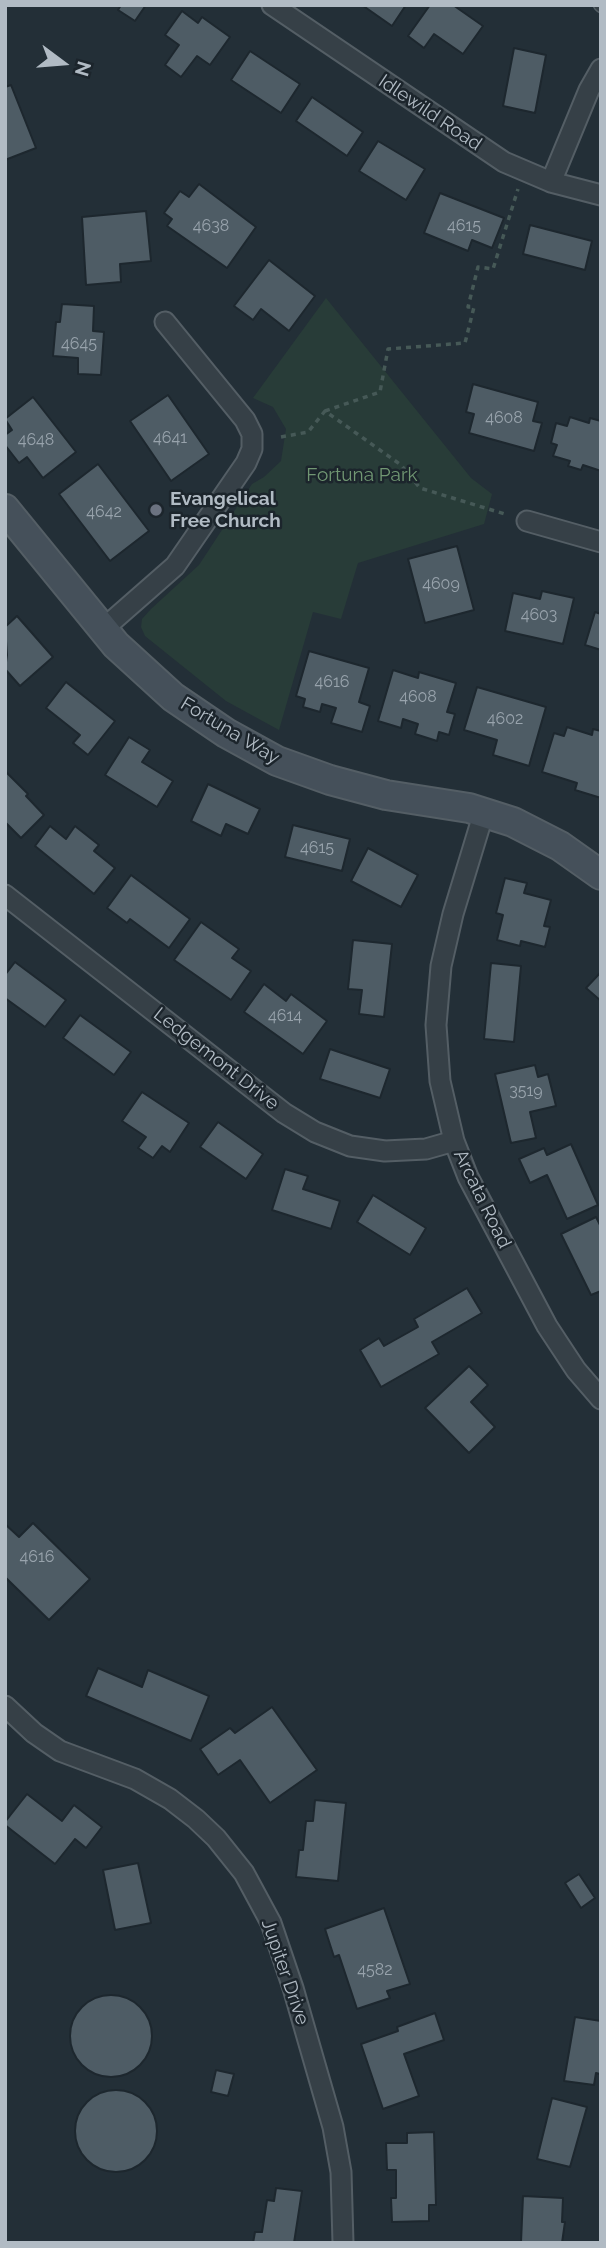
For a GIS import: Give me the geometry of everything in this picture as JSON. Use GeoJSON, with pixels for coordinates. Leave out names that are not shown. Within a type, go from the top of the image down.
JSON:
{"type":"FeatureCollection","features":[{"type":"Feature","properties":{"kind":"street","name":"Idlewild Road"},"geometry":{"type":"LineString","coordinates":[[272,5],[490,153],[524,172],[601,195]]}},
{"type":"Feature","properties":{"kind":"street"},"geometry":{"type":"LineString","coordinates":[[551,182],[589,90],[601,69]]}},
{"type":"Feature","properties":{"kind":"street"},"geometry":{"type":"LineString","coordinates":[[102,630],[167,574],[182,557],[246,463],[252,449],[252,434],[245,420],[165,322]]}},
{"type":"Feature","properties":{"kind":"street","name":"Fortuna Way"},"geometry":{"type":"LineString","coordinates":[[5,509],[102,630],[131,660],[173,697],[226,733],[277,761],[356,788],[484,812],[513,822],[537,833],[601,875]]}},
{"type":"Feature","properties":{"kind":"street"},"geometry":{"type":"LineString","coordinates":[[527,521],[601,542]]}},
{"type":"Feature","properties":{"kind":"street","name":"Arcata Road"},"geometry":{"type":"LineString","coordinates":[[484,812],[450,926],[438,996],[436,1025],[440,1081],[454,1141],[468,1177],[547,1326],[576,1370],[601,1399]]}},
{"type":"Feature","properties":{"kind":"street","name":"Ledgemont Drive"},"geometry":{"type":"LineString","coordinates":[[5,895],[284,1112],[316,1132],[350,1146],[385,1152],[426,1149],[454,1141]]}},
{"type":"Feature","properties":{"kind":"street","name":"Jupiter Drive"},"geometry":{"type":"LineString","coordinates":[[5,1706],[34,1733],[60,1751],[135,1779],[170,1799],[216,1838],[244,1873],[271,1923],[293,1988],[332,2127],[341,2172],[344,2243]]}},
{"type":"Feature","properties":{"kind":"path"},"geometry":{"type":"LineString","coordinates":[[281,437],[308,432],[325,411],[380,392],[388,349],[464,343],[474,307],[468,307],[478,267],[493,269],[524,172]]}},
{"type":"Feature","properties":{"kind":"path"},"geometry":{"type":"LineString","coordinates":[[325,411],[401,465],[420,488],[527,521]]}},
{"type":"Feature","properties":{"kind":"green space","name":"Fortuna Park"},"geometry":{"type":"Polygon","coordinates":[[[326,298],[471,478],[492,494],[484,524],[358,563],[341,619],[313,612],[279,730],[226,701],[145,636],[141,627],[142,619],[151,609],[199,565],[252,484],[281,461],[286,429],[273,407],[253,398],[326,298]]]}},
{"type":"Feature","properties":{"kind":"building"},"geometry":{"type":"Polygon","coordinates":[[[121,5],[146,5],[135,21],[118,10],[121,5]]]}},
{"type":"Feature","properties":{"kind":"building"},"geometry":{"type":"Polygon","coordinates":[[[362,5],[406,5],[392,26],[362,5]]]}},
{"type":"Feature","properties":{"kind":"building"},"geometry":{"type":"Polygon","coordinates":[[[430,5],[453,5],[483,26],[463,54],[434,34],[424,48],[408,36],[430,5]]]}},
{"type":"Feature","properties":{"kind":"building"},"geometry":{"type":"Polygon","coordinates":[[[182,11],[198,23],[202,17],[230,37],[210,65],[197,56],[181,77],[165,65],[179,45],[165,35],[182,11]]]}},
{"type":"Feature","properties":{"kind":"building"},"geometry":{"type":"Polygon","coordinates":[[[514,48],[546,55],[535,113],[503,106],[514,48]]]}},
{"type":"Feature","properties":{"kind":"building"},"geometry":{"type":"Polygon","coordinates":[[[250,51],[300,84],[281,113],[231,80],[250,51]]]}},
{"type":"Feature","properties":{"kind":"building"},"geometry":{"type":"Polygon","coordinates":[[[11,85],[36,148],[5,160],[5,87],[11,85]]]}},
{"type":"Feature","properties":{"kind":"building"},"geometry":{"type":"Polygon","coordinates":[[[312,97],[363,132],[347,156],[296,121],[312,97]]]}},
{"type":"Feature","properties":{"kind":"building"},"geometry":{"type":"Polygon","coordinates":[[[378,141],[425,169],[406,200],[359,171],[378,141]]]}},
{"type":"Feature","properties":{"kind":"building"},"geometry":{"type":"Polygon","coordinates":[[[199,184],[256,227],[227,268],[167,226],[172,219],[164,213],[180,191],[189,197],[199,184]]]}},
{"type":"Feature","properties":{"kind":"building"},"geometry":{"type":"Polygon","coordinates":[[[440,193],[504,218],[492,248],[472,240],[468,251],[424,233],[440,193]]]}},
{"type":"Feature","properties":{"kind":"building"},"geometry":{"type":"Polygon","coordinates":[[[146,211],[151,261],[120,264],[121,282],[86,285],[82,217],[146,211]]]}},
{"type":"Feature","properties":{"kind":"building"},"geometry":{"type":"Polygon","coordinates":[[[530,225],[592,241],[585,270],[523,254],[530,225]]]}},
{"type":"Feature","properties":{"kind":"building"},"geometry":{"type":"Polygon","coordinates":[[[269,260],[315,296],[289,331],[261,309],[253,320],[234,306],[269,260]]]}},
{"type":"Feature","properties":{"kind":"building"},"geometry":{"type":"Polygon","coordinates":[[[62,304],[94,306],[93,331],[104,332],[101,375],[78,374],[78,358],[53,356],[56,322],[60,322],[62,304]]]}},
{"type":"Feature","properties":{"kind":"building"},"geometry":{"type":"Polygon","coordinates":[[[473,384],[538,402],[533,421],[542,423],[534,451],[469,433],[474,414],[466,412],[473,384]]]}},
{"type":"Feature","properties":{"kind":"building"},"geometry":{"type":"Polygon","coordinates":[[[168,395],[209,454],[171,481],[130,421],[168,395]]]}},
{"type":"Feature","properties":{"kind":"building"},"geometry":{"type":"Polygon","coordinates":[[[33,397],[76,452],[43,478],[27,457],[19,463],[5,445],[5,435],[12,430],[5,419],[33,397]]]}},
{"type":"Feature","properties":{"kind":"building"},"geometry":{"type":"Polygon","coordinates":[[[570,417],[589,423],[590,418],[601,421],[601,471],[583,465],[581,470],[568,466],[570,461],[553,456],[557,445],[551,443],[556,423],[567,426],[570,417]]]}},
{"type":"Feature","properties":{"kind":"building"},"geometry":{"type":"Polygon","coordinates":[[[98,464],[149,531],[110,561],[59,494],[98,464]]]}},
{"type":"Feature","properties":{"kind":"building"},"geometry":{"type":"Polygon","coordinates":[[[457,546],[474,610],[425,623],[408,559],[457,546]]]}},
{"type":"Feature","properties":{"kind":"building"},"geometry":{"type":"Polygon","coordinates":[[[542,591],[574,598],[563,644],[505,631],[513,593],[540,599],[542,591]]]}},
{"type":"Feature","properties":{"kind":"building"},"geometry":{"type":"Polygon","coordinates":[[[595,612],[601,614],[601,650],[585,645],[595,612]]]}},
{"type":"Feature","properties":{"kind":"building"},"geometry":{"type":"Polygon","coordinates":[[[17,616],[53,657],[20,686],[5,669],[5,627],[17,616]]]}},
{"type":"Feature","properties":{"kind":"building"},"geometry":{"type":"Polygon","coordinates":[[[309,651],[369,668],[359,702],[370,706],[362,732],[331,723],[336,708],[322,704],[320,712],[303,707],[305,699],[296,696],[309,651]]]}},
{"type":"Feature","properties":{"kind":"building"},"geometry":{"type":"Polygon","coordinates":[[[393,670],[418,678],[419,672],[456,683],[447,712],[455,714],[449,735],[439,732],[437,741],[415,734],[418,724],[403,719],[401,728],[378,721],[393,670]]]}},
{"type":"Feature","properties":{"kind":"building"},"geometry":{"type":"Polygon","coordinates":[[[66,682],[115,721],[88,755],[73,743],[80,735],[46,708],[66,682]]]}},
{"type":"Feature","properties":{"kind":"building"},"geometry":{"type":"Polygon","coordinates":[[[477,687],[546,707],[529,766],[493,755],[497,740],[464,730],[477,687]]]}},
{"type":"Feature","properties":{"kind":"building"},"geometry":{"type":"Polygon","coordinates":[[[567,727],[592,735],[593,729],[601,731],[601,798],[575,790],[577,783],[542,772],[554,733],[564,736],[567,727]]]}},
{"type":"Feature","properties":{"kind":"building"},"geometry":{"type":"Polygon","coordinates":[[[129,737],[150,750],[142,762],[173,781],[157,807],[105,775],[129,737]]]}},
{"type":"Feature","properties":{"kind":"building"},"geometry":{"type":"Polygon","coordinates":[[[5,771],[44,815],[21,838],[5,822],[5,771]]]}},
{"type":"Feature","properties":{"kind":"building"},"geometry":{"type":"Polygon","coordinates":[[[208,784],[260,809],[248,834],[226,824],[221,836],[191,821],[208,784]]]}},
{"type":"Feature","properties":{"kind":"building"},"geometry":{"type":"Polygon","coordinates":[[[293,825],[350,839],[342,871],[285,857],[293,825]]]}},
{"type":"Feature","properties":{"kind":"building"},"geometry":{"type":"Polygon","coordinates":[[[50,826],[66,839],[75,826],[99,845],[94,851],[115,868],[94,894],[35,846],[50,826]]]}},
{"type":"Feature","properties":{"kind":"building"},"geometry":{"type":"Polygon","coordinates":[[[368,848],[418,875],[401,907],[351,881],[368,848]]]}},
{"type":"Feature","properties":{"kind":"building"},"geometry":{"type":"Polygon","coordinates":[[[131,875],[190,919],[169,948],[130,919],[127,923],[107,908],[131,875]]]}},
{"type":"Feature","properties":{"kind":"building"},"geometry":{"type":"Polygon","coordinates":[[[505,878],[527,883],[524,893],[551,900],[544,926],[550,927],[545,947],[521,941],[520,946],[497,940],[503,915],[496,913],[505,878]]]}},
{"type":"Feature","properties":{"kind":"building"},"geometry":{"type":"Polygon","coordinates":[[[201,922],[239,949],[232,958],[251,971],[231,1000],[174,960],[201,922]]]}},
{"type":"Feature","properties":{"kind":"building"},"geometry":{"type":"Polygon","coordinates":[[[353,940],[392,944],[384,1017],[359,1014],[362,990],[348,989],[353,940]]]}},
{"type":"Feature","properties":{"kind":"building"},"geometry":{"type":"Polygon","coordinates":[[[15,962],[66,1000],[45,1027],[5,998],[5,975],[15,962]]]}},
{"type":"Feature","properties":{"kind":"building"},"geometry":{"type":"Polygon","coordinates":[[[491,963],[521,966],[514,1042],[484,1039],[491,963]]]}},
{"type":"Feature","properties":{"kind":"building"},"geometry":{"type":"Polygon","coordinates":[[[601,972],[601,1001],[586,988],[601,972]]]}},
{"type":"Feature","properties":{"kind":"building"},"geometry":{"type":"Polygon","coordinates":[[[264,984],[286,1001],[291,994],[327,1021],[303,1054],[244,1012],[264,984]]]}},
{"type":"Feature","properties":{"kind":"building"},"geometry":{"type":"Polygon","coordinates":[[[80,1015],[131,1052],[114,1075],[63,1038],[80,1015]]]}},
{"type":"Feature","properties":{"kind":"building"},"geometry":{"type":"Polygon","coordinates":[[[330,1049],[390,1069],[380,1098],[320,1079],[330,1049]]]}},
{"type":"Feature","properties":{"kind":"building"},"geometry":{"type":"Polygon","coordinates":[[[535,1065],[538,1077],[548,1074],[556,1106],[530,1112],[536,1138],[511,1143],[495,1074],[535,1065]]]}},
{"type":"Feature","properties":{"kind":"building"},"geometry":{"type":"Polygon","coordinates":[[[142,1092],[189,1123],[170,1152],[162,1146],[153,1158],[138,1148],[146,1137],[122,1121],[142,1092]]]}},
{"type":"Feature","properties":{"kind":"building"},"geometry":{"type":"Polygon","coordinates":[[[218,1122],[263,1154],[246,1179],[200,1147],[218,1122]]]}},
{"type":"Feature","properties":{"kind":"building"},"geometry":{"type":"Polygon","coordinates":[[[571,1144],[598,1205],[567,1219],[547,1175],[530,1183],[519,1159],[544,1148],[547,1155],[571,1144]]]}},
{"type":"Feature","properties":{"kind":"building"},"geometry":{"type":"Polygon","coordinates":[[[285,1169],[308,1176],[303,1189],[340,1201],[331,1229],[272,1210],[285,1169]]]}},
{"type":"Feature","properties":{"kind":"building"},"geometry":{"type":"Polygon","coordinates":[[[373,1195],[426,1228],[410,1255],[357,1222],[373,1195]]]}},
{"type":"Feature","properties":{"kind":"building"},"geometry":{"type":"Polygon","coordinates":[[[596,1217],[601,1227],[601,1291],[591,1295],[561,1234],[596,1217]]]}},
{"type":"Feature","properties":{"kind":"building"},"geometry":{"type":"Polygon","coordinates":[[[467,1288],[482,1313],[432,1342],[439,1354],[381,1387],[360,1350],[379,1338],[384,1346],[418,1327],[414,1319],[467,1288]]]}},
{"type":"Feature","properties":{"kind":"building"},"geometry":{"type":"Polygon","coordinates":[[[469,1366],[488,1385],[471,1402],[495,1427],[469,1453],[425,1408],[469,1366]]]}},
{"type":"Feature","properties":{"kind":"building"},"geometry":{"type":"Polygon","coordinates":[[[33,1523],[90,1579],[49,1620],[5,1577],[5,1524],[19,1537],[33,1523]]]}},
{"type":"Feature","properties":{"kind":"building"},"geometry":{"type":"Polygon","coordinates":[[[98,1668],[142,1687],[148,1670],[209,1696],[191,1741],[86,1696],[98,1668]]]}},
{"type":"Feature","properties":{"kind":"building"},"geometry":{"type":"Polygon","coordinates":[[[272,1707],[317,1770],[270,1803],[240,1760],[218,1775],[200,1749],[230,1728],[235,1733],[272,1707]]]}},
{"type":"Feature","properties":{"kind":"building"},"geometry":{"type":"Polygon","coordinates":[[[27,1794],[62,1821],[74,1805],[102,1827],[86,1848],[75,1839],[55,1864],[5,1825],[27,1794]]]}},
{"type":"Feature","properties":{"kind":"building"},"geometry":{"type":"Polygon","coordinates":[[[315,1800],[346,1803],[338,1881],[296,1877],[299,1850],[303,1850],[306,1821],[313,1821],[315,1800]]]}},
{"type":"Feature","properties":{"kind":"building"},"geometry":{"type":"Polygon","coordinates":[[[138,1863],[151,1923],[115,1930],[103,1870],[138,1863]]]}},
{"type":"Feature","properties":{"kind":"building"},"geometry":{"type":"Polygon","coordinates":[[[579,1874],[595,1898],[581,1908],[565,1883],[579,1874]]]}},
{"type":"Feature","properties":{"kind":"building"},"geometry":{"type":"Polygon","coordinates":[[[384,1908],[410,1984],[387,1991],[390,1998],[357,2009],[339,1955],[334,1957],[325,1929],[384,1908]]]}},
{"type":"Feature","properties":{"kind":"building"},"geometry":{"type":"Polygon","coordinates":[[[111,1995],[127,1998],[140,2007],[149,2020],[152,2036],[149,2052],[140,2065],[127,2074],[111,2077],[95,2074],[82,2065],[73,2052],[70,2036],[73,2020],[82,2007],[95,1998],[111,1995]]]}},
{"type":"Feature","properties":{"kind":"building"},"geometry":{"type":"Polygon","coordinates":[[[435,2013],[444,2040],[404,2054],[419,2096],[383,2109],[361,2044],[398,2031],[397,2027],[435,2013]]]}},
{"type":"Feature","properties":{"kind":"building"},"geometry":{"type":"Polygon","coordinates":[[[575,2017],[601,2021],[601,2068],[600,2074],[596,2073],[594,2085],[564,2081],[575,2017]]]}},
{"type":"Feature","properties":{"kind":"building"},"geometry":{"type":"Polygon","coordinates":[[[216,2070],[234,2074],[228,2096],[211,2092],[216,2070]]]}},
{"type":"Feature","properties":{"kind":"building"},"geometry":{"type":"Polygon","coordinates":[[[116,2090],[132,2093],[145,2102],[154,2115],[157,2131],[154,2147],[145,2160],[132,2169],[116,2172],[100,2169],[87,2160],[78,2147],[75,2131],[78,2115],[87,2102],[100,2093],[116,2090]]]}},
{"type":"Feature","properties":{"kind":"building"},"geometry":{"type":"Polygon","coordinates":[[[552,2098],[587,2107],[570,2167],[537,2159],[552,2098]]]}},
{"type":"Feature","properties":{"kind":"building"},"geometry":{"type":"Polygon","coordinates":[[[434,2132],[436,2205],[429,2205],[429,2221],[392,2222],[391,2198],[396,2198],[396,2170],[387,2170],[386,2143],[407,2143],[407,2133],[434,2132]]]}},
{"type":"Feature","properties":{"kind":"building"},"geometry":{"type":"Polygon","coordinates":[[[276,2188],[302,2191],[294,2243],[253,2243],[255,2232],[262,2232],[267,2200],[274,2201],[276,2188]]]}},
{"type":"Feature","properties":{"kind":"building"},"geometry":{"type":"Polygon","coordinates":[[[523,2196],[563,2198],[562,2222],[565,2222],[562,2243],[521,2242],[523,2196]]]}},
{"type":"Feature","properties":{"kind":"place","name":"Evangelical Free Church"},"geometry":{"type":"Point","coordinates":[156,510]}}]}
